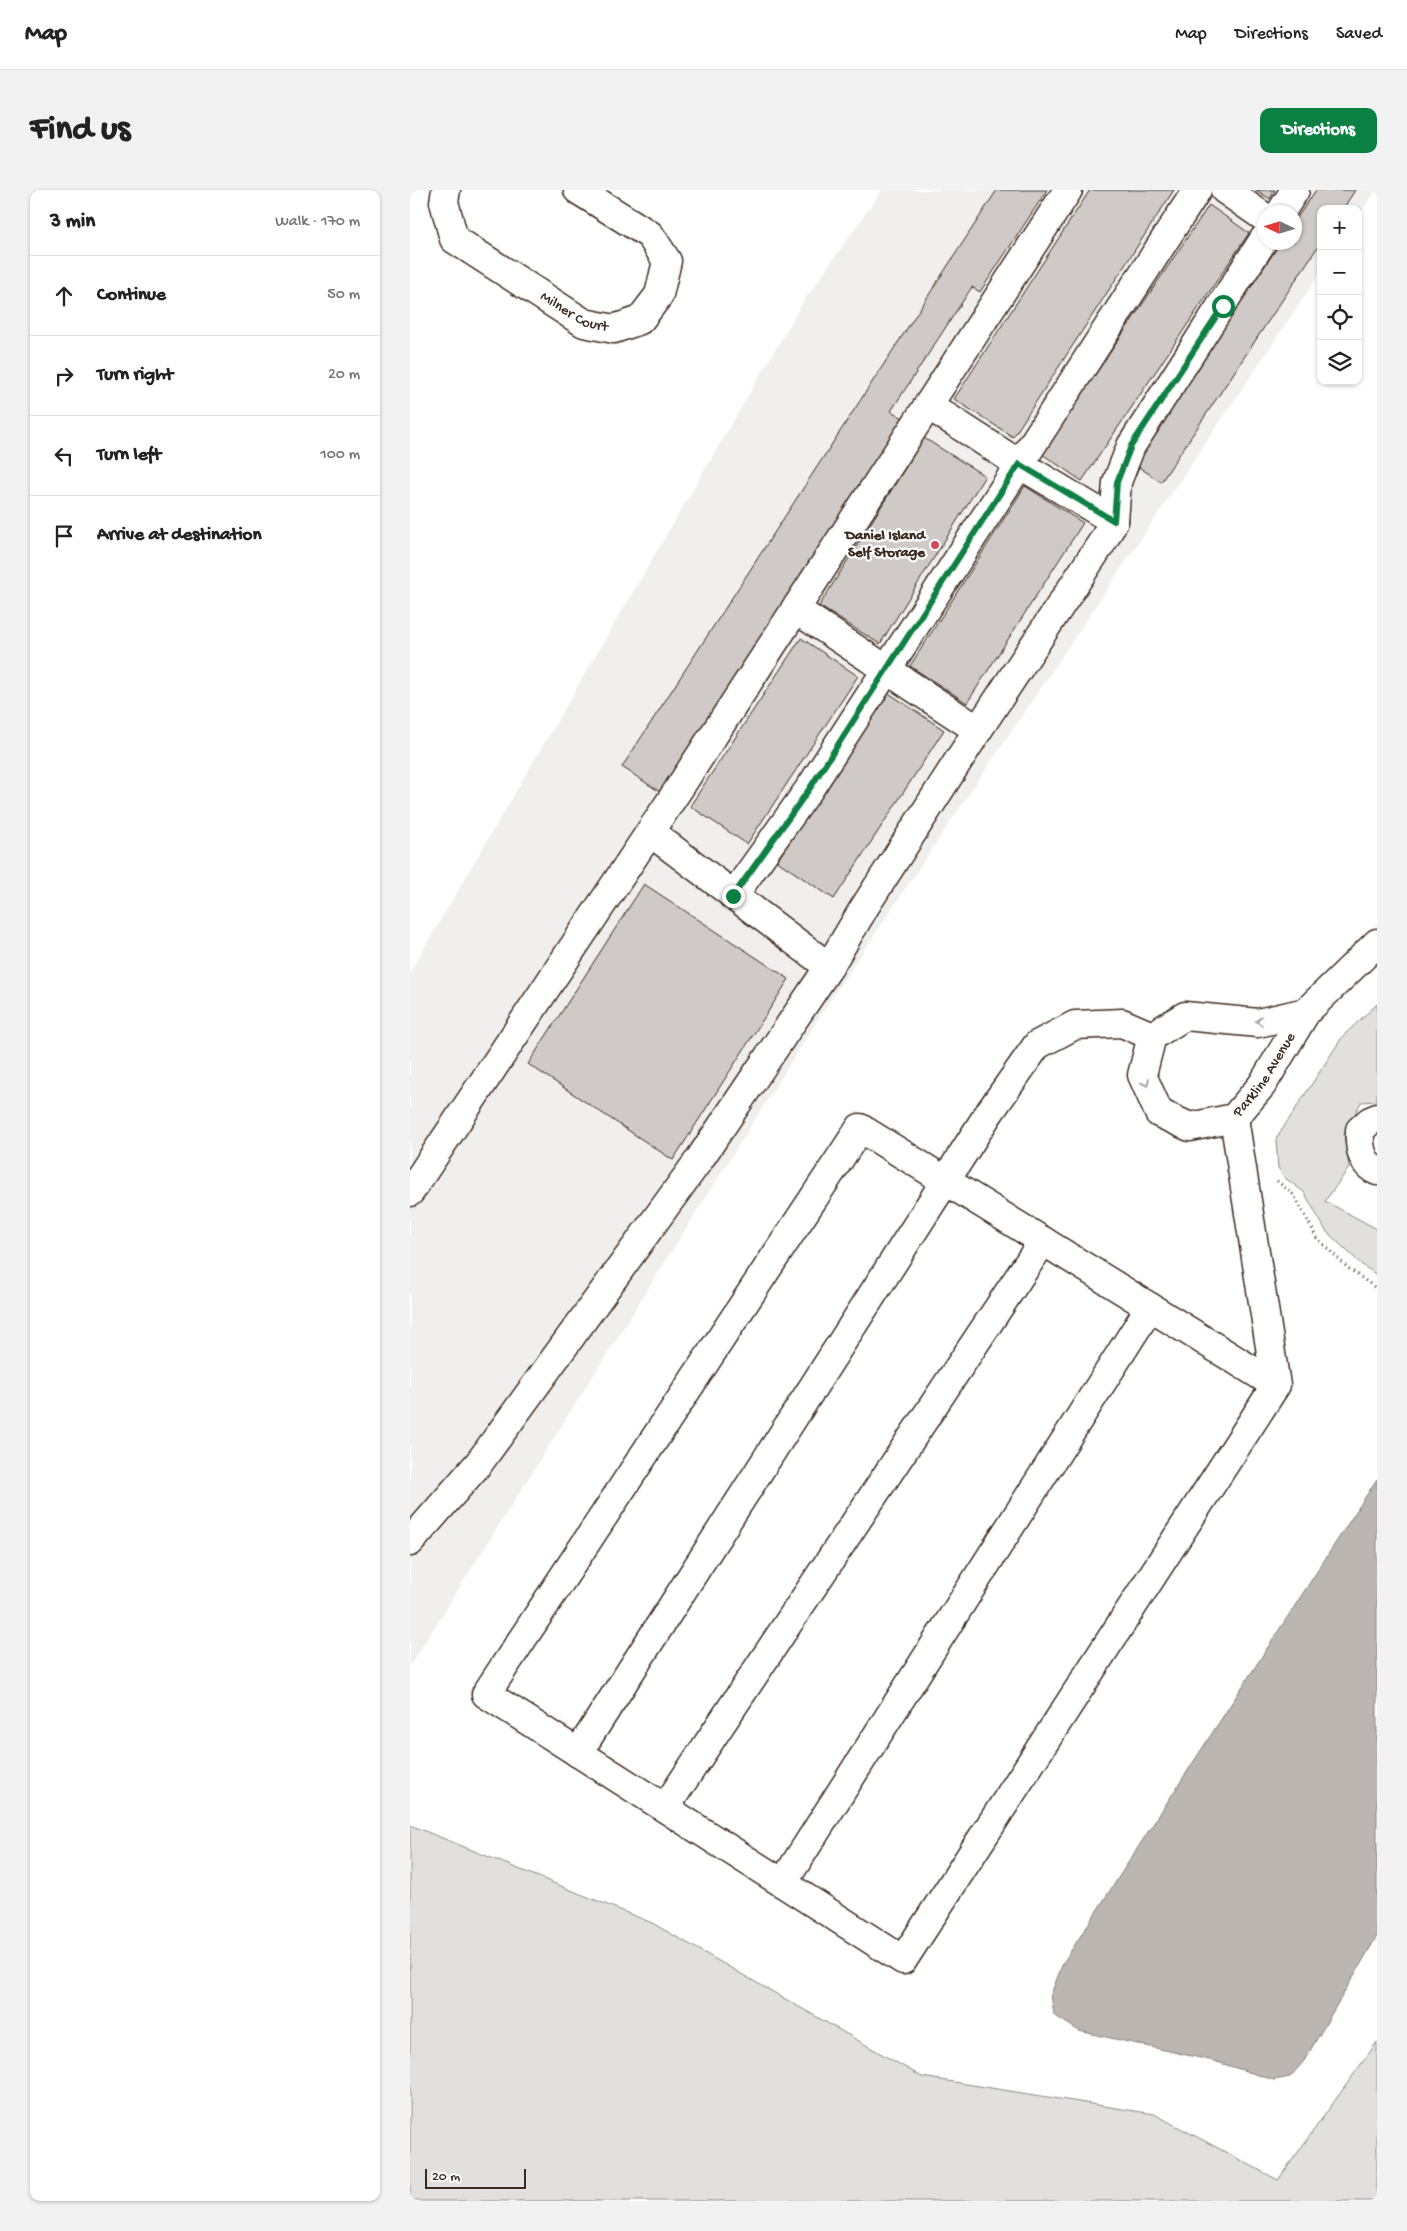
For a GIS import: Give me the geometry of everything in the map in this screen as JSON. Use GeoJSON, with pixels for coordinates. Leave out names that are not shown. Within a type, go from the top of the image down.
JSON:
{"type":"FeatureCollection","features":[{"type":"Feature","properties":{"kind":"street","name":"Milner Court"},"geometry":{"type":"LineString","coordinates":[[446,190],[444,202],[454,240],[584,323],[614,329],[640,320],[659,295],[667,261],[650,235],[578,190]]}},
{"type":"Feature","properties":{"kind":"street"},"geometry":{"type":"LineString","coordinates":[[410,1192],[650,832],[1068,190]]}},
{"type":"Feature","properties":{"kind":"street"},"geometry":{"type":"LineString","coordinates":[[733,896],[810,788],[1197,190]]}},
{"type":"Feature","properties":{"kind":"street"},"geometry":{"type":"LineString","coordinates":[[1225,190],[1257,212]]}},
{"type":"Feature","properties":{"kind":"street"},"geometry":{"type":"LineString","coordinates":[[1285,205],[1295,190]]}},
{"type":"Feature","properties":{"kind":"street"},"geometry":{"type":"LineString","coordinates":[[410,1542],[479,1463],[562,1350],[699,1160],[829,967],[864,908],[978,730],[1103,540],[1114,521],[1117,482],[1131,446],[1257,250]]}},
{"type":"Feature","properties":{"kind":"street"},"geometry":{"type":"LineString","coordinates":[[928,405],[1019,464],[1114,521]]}},
{"type":"Feature","properties":{"kind":"street"},"geometry":{"type":"LineString","coordinates":[[795,609],[978,730]]}},
{"type":"Feature","properties":{"kind":"street"},"geometry":{"type":"LineString","coordinates":[[650,832],[829,967]]}},
{"type":"Feature","properties":{"kind":"street","name":"Parkline Avenue"},"geometry":{"type":"LineString","coordinates":[[1306,1012],[1258,1023],[1185,1016],[1152,1036],[1142,1075],[1159,1113],[1190,1127],[1234,1118],[1262,1085],[1306,1012],[1377,943]]}},
{"type":"Feature","properties":{"kind":"street"},"geometry":{"type":"LineString","coordinates":[[578,1752],[989,1112],[1037,1045],[1075,1025],[1122,1023],[1152,1036]]}},
{"type":"Feature","properties":{"kind":"street"},"geometry":{"type":"LineString","coordinates":[[1234,1118],[1276,1385],[903,1960],[486,1694],[860,1128],[1276,1385]]}},
{"type":"Feature","properties":{"kind":"street"},"geometry":{"type":"LineString","coordinates":[[1377,1118],[1370,1121],[1360,1130],[1359,1145],[1363,1158],[1377,1171]]}},
{"type":"Feature","properties":{"kind":"street"},"geometry":{"type":"LineString","coordinates":[[665,1808],[1044,1241]]}},
{"type":"Feature","properties":{"kind":"street"},"geometry":{"type":"LineString","coordinates":[[783,1883],[1150,1307]]}},
{"type":"Feature","properties":{"kind":"path"},"geometry":{"type":"LineString","coordinates":[[1275,1180],[1294,1195],[1317,1238],[1348,1268],[1377,1289]]}},
{"type":"Feature","properties":{"kind":"shaded area"},"geometry":{"type":"Polygon","coordinates":[[[882,190],[1376,190],[1362,211],[1362,205],[1317,205],[1317,278],[829,1002],[410,1666],[410,972],[803,302],[882,190]]]}},
{"type":"Feature","properties":{"kind":"shaded area"},"geometry":{"type":"Polygon","coordinates":[[[1377,1004],[1377,1101],[1361,1102],[1344,1135],[1349,1168],[1325,1201],[1377,1229],[1377,1275],[1362,1265],[1326,1231],[1304,1192],[1285,1178],[1278,1168],[1276,1139],[1343,1036],[1377,1004]]]}},
{"type":"Feature","properties":{"kind":"shaded area"},"geometry":{"type":"Polygon","coordinates":[[[1377,1479],[1377,1936],[1304,2061],[1290,2077],[1274,2080],[1214,2061],[1079,2031],[1054,2015],[1051,1994],[1063,1963],[1377,1479]]]}},
{"type":"Feature","properties":{"kind":"shaded area"},"geometry":{"type":"Polygon","coordinates":[[[410,1825],[652,1923],[922,2077],[1154,2114],[1278,2180],[1377,2042],[1377,2201],[410,2201],[410,1825]]]}},
{"type":"Feature","properties":{"kind":"building"},"geometry":{"type":"Polygon","coordinates":[[[997,190],[1047,190],[980,292],[972,287],[891,411],[903,418],[660,792],[622,767],[997,190]]]}},
{"type":"Feature","properties":{"kind":"building"},"geometry":{"type":"Polygon","coordinates":[[[1090,190],[1174,190],[1013,437],[954,399],[1090,190]]]}},
{"type":"Feature","properties":{"kind":"building"},"geometry":{"type":"Polygon","coordinates":[[[1256,190],[1275,190],[1270,199],[1256,190]]]}},
{"type":"Feature","properties":{"kind":"building"},"geometry":{"type":"Polygon","coordinates":[[[1316,190],[1355,190],[1346,205],[1317,205],[1317,248],[1161,482],[1133,463],[1276,250],[1302,250],[1302,210],[1316,190]]]}},
{"type":"Feature","properties":{"kind":"building"},"geometry":{"type":"Polygon","coordinates":[[[1209,205],[1249,233],[1082,481],[1042,454],[1209,205]]]}},
{"type":"Feature","properties":{"kind":"building"},"geometry":{"type":"Polygon","coordinates":[[[924,438],[985,476],[880,644],[819,606],[924,438]]]}},
{"type":"Feature","properties":{"kind":"building"},"geometry":{"type":"Polygon","coordinates":[[[1025,486],[1083,523],[967,703],[910,666],[1025,486]]]}},
{"type":"Feature","properties":{"kind":"building"},"geometry":{"type":"Polygon","coordinates":[[[801,638],[858,676],[747,844],[690,806],[801,638]]]}},
{"type":"Feature","properties":{"kind":"building"},"geometry":{"type":"Polygon","coordinates":[[[887,692],[944,730],[834,899],[777,861],[887,692]]]}},
{"type":"Feature","properties":{"kind":"building"},"geometry":{"type":"Polygon","coordinates":[[[644,884],[789,979],[673,1160],[528,1064],[644,884]]]}},
{"type":"Feature","properties":{"kind":"place","name":"Daniel Island Self Storage"},"geometry":{"type":"Point","coordinates":[935,545]}},
{"type":"Feature","properties":{"kind":"route"},"geometry":{"type":"LineString","coordinates":[[733,896],[810,788],[1019,464],[1114,521],[1117,482],[1131,446],[1223,306]]}}]}
